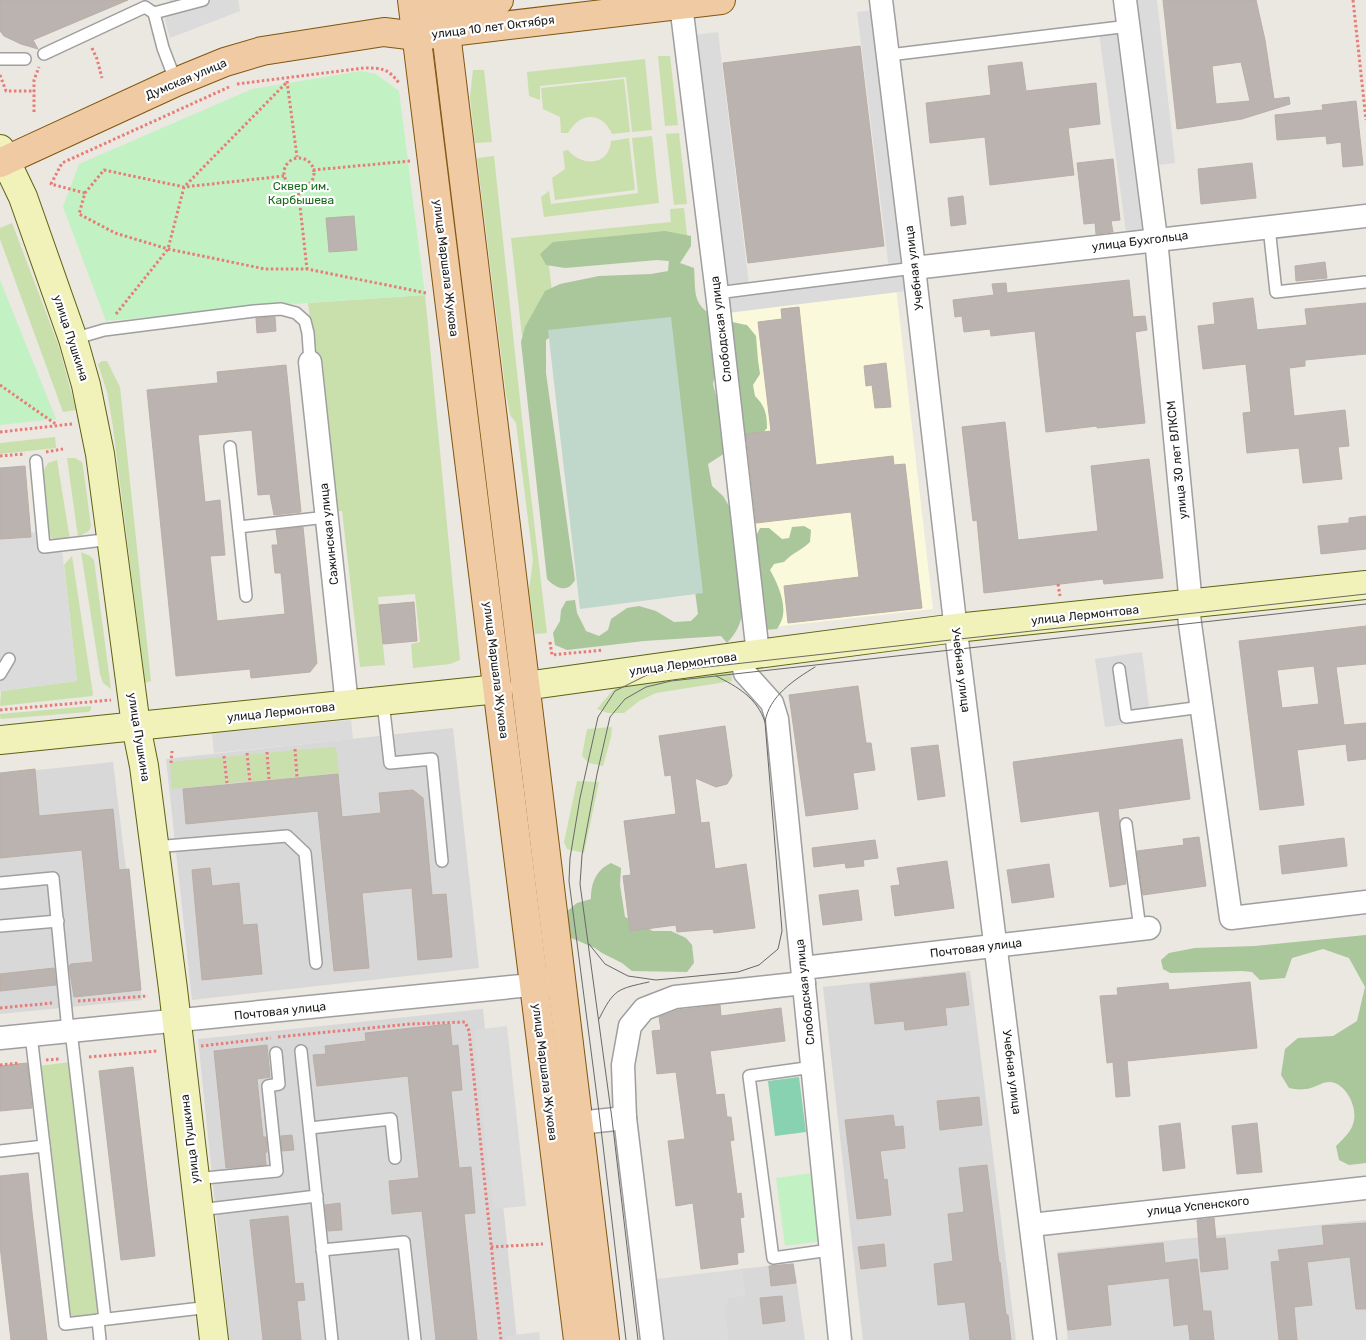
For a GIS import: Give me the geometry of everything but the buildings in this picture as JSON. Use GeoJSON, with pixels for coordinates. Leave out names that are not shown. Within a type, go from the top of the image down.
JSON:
{"type":"FeatureCollection","features":[{"type":"Feature","properties":{"kind":"main road","name":"улица 10 лет Октября"},"geometry":{"type":"LineString","coordinates":[[444,13],[499,0]]}},
{"type":"Feature","properties":{"kind":"main road","name":"улица 10 лет Октября"},"geometry":{"type":"LineString","coordinates":[[384,32],[414,17],[444,13],[681,5],[721,0]]}},
{"type":"Feature","properties":{"kind":"main road","name":"улица Маршала Жукова"},"geometry":{"type":"LineString","coordinates":[[444,13],[525,686],[578,1340]]}},
{"type":"Feature","properties":{"kind":"main road","name":"улица Маршала Жукова"},"geometry":{"type":"LineString","coordinates":[[414,17],[498,689],[548,983],[578,1123],[605,1340]]}},
{"type":"Feature","properties":{"kind":"main road","name":"Думская улица"},"geometry":{"type":"LineString","coordinates":[[2,158],[225,62],[262,51],[384,32]]}},
{"type":"Feature","properties":{"kind":"main road","name":"улица Пушкина"},"geometry":{"type":"LineString","coordinates":[[2,158],[23,197],[73,338],[94,421],[112,539],[136,726],[144,766],[214,1340]]}},
{"type":"Feature","properties":{"kind":"main road","name":"улица Лермонтова"},"geometry":{"type":"LineString","coordinates":[[0,740],[525,686],[956,628],[1366,586]]}},
{"type":"Feature","properties":{"kind":"street","name":"Учебная улица"},"geometry":{"type":"LineString","coordinates":[[881,0],[956,628],[1045,1340]]}},
{"type":"Feature","properties":{"kind":"street","name":"улица 30 лет ВЛКСМ"},"geometry":{"type":"LineString","coordinates":[[1125,0],[1156,239],[1191,605],[1189,614],[1232,918],[1366,902]]}},
{"type":"Feature","properties":{"kind":"street","name":"Слободская улица"},"geometry":{"type":"LineString","coordinates":[[681,5],[717,292],[750,655],[745,673],[772,704],[777,719],[840,1340]]}},
{"type":"Feature","properties":{"kind":"street","name":"улица Бухгольца"},"geometry":{"type":"LineString","coordinates":[[914,268],[1366,216]]}},
{"type":"Feature","properties":{"kind":"street","name":"Сажинская улица"},"geometry":{"type":"LineString","coordinates":[[310,362],[347,705]]}},
{"type":"Feature","properties":{"kind":"street","name":"Почтовая улица"},"geometry":{"type":"LineString","coordinates":[[625,1118],[624,1065],[630,1026],[644,1009],[675,997],[996,946],[1144,928]]}},
{"type":"Feature","properties":{"kind":"street","name":"Почтовая улица"},"geometry":{"type":"LineString","coordinates":[[0,1038],[548,983]]}},
{"type":"Feature","properties":{"kind":"street"},"geometry":{"type":"LineString","coordinates":[[578,1123],[625,1118],[652,1340]]}},
{"type":"Feature","properties":{"kind":"street","name":"улица Успенского"},"geometry":{"type":"LineString","coordinates":[[1031,1225],[1366,1188]]}},
{"type":"Feature","properties":{"kind":"lane"},"geometry":{"type":"LineString","coordinates":[[44,54],[148,7],[203,0]]}},
{"type":"Feature","properties":{"kind":"lane"},"geometry":{"type":"LineString","coordinates":[[148,7],[176,82]]}},
{"type":"Feature","properties":{"kind":"lane"},"geometry":{"type":"LineString","coordinates":[[889,55],[1129,26]]}},
{"type":"Feature","properties":{"kind":"lane"},"geometry":{"type":"LineString","coordinates":[[0,59],[25,59]]}},
{"type":"Feature","properties":{"kind":"lane"},"geometry":{"type":"LineString","coordinates":[[1269,227],[1276,292],[1366,282]]}},
{"type":"Feature","properties":{"kind":"lane"},"geometry":{"type":"LineString","coordinates":[[717,292],[914,268]]}},
{"type":"Feature","properties":{"kind":"lane"},"geometry":{"type":"LineString","coordinates":[[73,338],[104,330],[281,309],[296,313],[305,321],[308,333],[310,362]]}},
{"type":"Feature","properties":{"kind":"lane"},"geometry":{"type":"LineString","coordinates":[[230,447],[246,596]]}},
{"type":"Feature","properties":{"kind":"lane"},"geometry":{"type":"LineString","coordinates":[[36,461],[44,547],[112,539]]}},
{"type":"Feature","properties":{"kind":"lane"},"geometry":{"type":"LineString","coordinates":[[238,526],[327,517]]}},
{"type":"Feature","properties":{"kind":"lane"},"geometry":{"type":"LineString","coordinates":[[0,674],[8,659]]}},
{"type":"Feature","properties":{"kind":"lane"},"geometry":{"type":"LineString","coordinates":[[1120,669],[1126,717],[1202,707]]}},
{"type":"Feature","properties":{"kind":"lane"},"geometry":{"type":"LineString","coordinates":[[383,702],[390,763],[432,759],[442,861]]}},
{"type":"Feature","properties":{"kind":"lane"},"geometry":{"type":"LineString","coordinates":[[1126,824],[1144,928]]}},
{"type":"Feature","properties":{"kind":"lane"},"geometry":{"type":"LineString","coordinates":[[154,847],[287,836],[305,853],[316,962]]}},
{"type":"Feature","properties":{"kind":"lane"},"geometry":{"type":"LineString","coordinates":[[0,883],[54,878],[101,1320],[100,1340]]}},
{"type":"Feature","properties":{"kind":"lane"},"geometry":{"type":"LineString","coordinates":[[0,926],[58,920]]}},
{"type":"Feature","properties":{"kind":"lane"},"geometry":{"type":"LineString","coordinates":[[31,1035],[65,1324],[210,1307]]}},
{"type":"Feature","properties":{"kind":"lane"},"geometry":{"type":"LineString","coordinates":[[301,1051],[332,1340]]}},
{"type":"Feature","properties":{"kind":"lane"},"geometry":{"type":"LineString","coordinates":[[195,1179],[277,1171],[268,1086],[279,1084],[276,1053]]}},
{"type":"Feature","properties":{"kind":"lane"},"geometry":{"type":"LineString","coordinates":[[813,1067],[749,1076],[773,1258],[830,1250]]}},
{"type":"Feature","properties":{"kind":"lane"},"geometry":{"type":"LineString","coordinates":[[310,1128],[391,1119],[396,1158]]}},
{"type":"Feature","properties":{"kind":"lane"},"geometry":{"type":"LineString","coordinates":[[0,1151],[44,1146]]}},
{"type":"Feature","properties":{"kind":"lane"},"geometry":{"type":"LineString","coordinates":[[199,1210],[317,1196]]}},
{"type":"Feature","properties":{"kind":"lane"},"geometry":{"type":"LineString","coordinates":[[322,1250],[404,1242],[414,1340]]}},
{"type":"Feature","properties":{"kind":"path"},"geometry":{"type":"LineString","coordinates":[[1353,0],[1366,120]]}},
{"type":"Feature","properties":{"kind":"path"},"geometry":{"type":"LineString","coordinates":[[97,59],[102,78]]}},
{"type":"Feature","properties":{"kind":"path"},"geometry":{"type":"LineString","coordinates":[[85,193],[51,184],[62,163],[236,84],[364,68],[380,68],[391,73],[398,82],[400,90]]}},
{"type":"Feature","properties":{"kind":"path"},"geometry":{"type":"LineString","coordinates":[[0,75],[6,91],[35,91]]}},
{"type":"Feature","properties":{"kind":"path"},"geometry":{"type":"LineString","coordinates":[[286,77],[297,157]]}},
{"type":"Feature","properties":{"kind":"path"},"geometry":{"type":"LineString","coordinates":[[34,80],[34,112]]}},
{"type":"Feature","properties":{"kind":"path"},"geometry":{"type":"LineString","coordinates":[[104,330],[168,249],[184,187],[287,82]]}},
{"type":"Feature","properties":{"kind":"path"},"geometry":{"type":"LineString","coordinates":[[297,157],[306,159],[314,170],[314,177],[305,187],[292,187],[284,176],[284,169],[287,164],[297,157]]}},
{"type":"Feature","properties":{"kind":"path"},"geometry":{"type":"LineString","coordinates":[[314,170],[412,160],[413,170]]}},
{"type":"Feature","properties":{"kind":"path"},"geometry":{"type":"LineString","coordinates":[[284,176],[184,187],[104,170],[85,193],[79,214],[115,233],[168,249],[265,269],[307,269],[428,294],[427,284]]}},
{"type":"Feature","properties":{"kind":"path"},"geometry":{"type":"LineString","coordinates":[[298,188],[307,269]]}},
{"type":"Feature","properties":{"kind":"path"},"geometry":{"type":"LineString","coordinates":[[0,385],[57,425]]}},
{"type":"Feature","properties":{"kind":"path"},"geometry":{"type":"LineString","coordinates":[[0,432],[94,421]]}},
{"type":"Feature","properties":{"kind":"path"},"geometry":{"type":"LineString","coordinates":[[1058,584],[1060,597]]}},
{"type":"Feature","properties":{"kind":"path"},"geometry":{"type":"LineString","coordinates":[[550,642],[552,655],[560,655]]}},
{"type":"Feature","properties":{"kind":"path"},"geometry":{"type":"LineString","coordinates":[[0,710],[111,700]]}},
{"type":"Feature","properties":{"kind":"path"},"geometry":{"type":"LineString","coordinates":[[295,749],[297,777]]}},
{"type":"Feature","properties":{"kind":"path"},"geometry":{"type":"LineString","coordinates":[[171,763],[172,751]]}},
{"type":"Feature","properties":{"kind":"path"},"geometry":{"type":"LineString","coordinates":[[267,752],[269,779]]}},
{"type":"Feature","properties":{"kind":"path"},"geometry":{"type":"LineString","coordinates":[[247,754],[250,782]]}},
{"type":"Feature","properties":{"kind":"path"},"geometry":{"type":"LineString","coordinates":[[224,756],[227,784]]}},
{"type":"Feature","properties":{"kind":"path"},"geometry":{"type":"LineString","coordinates":[[410,1024],[460,1021],[465,1022],[468,1026],[501,1340]]}},
{"type":"Feature","properties":{"kind":"path"},"geometry":{"type":"LineString","coordinates":[[74,1058],[180,1049]]}},
{"type":"Feature","properties":{"kind":"path"},"geometry":{"type":"LineString","coordinates":[[491,1247],[543,1244]]}},
{"type":"Feature","properties":{"kind":"shaded area"},"geometry":{"type":"Polygon","coordinates":[[[170,0],[238,0],[240,11],[170,38],[165,20],[170,0]]]}},
{"type":"Feature","properties":{"kind":"shaded area"},"geometry":{"type":"Polygon","coordinates":[[[1130,0],[1157,0],[1175,163],[1149,166],[1130,0]]]}},
{"type":"Feature","properties":{"kind":"shaded area"},"geometry":{"type":"Polygon","coordinates":[[[881,9],[912,266],[889,269],[857,12],[881,9]]]}},
{"type":"Feature","properties":{"kind":"shaded area"},"geometry":{"type":"Polygon","coordinates":[[[1126,30],[1153,229],[1126,232],[1099,33],[1126,30]]]}},
{"type":"Feature","properties":{"kind":"shaded area"},"geometry":{"type":"Polygon","coordinates":[[[718,32],[749,285],[719,289],[688,36],[718,32]]]}},
{"type":"Feature","properties":{"kind":"shaded area"},"geometry":{"type":"Polygon","coordinates":[[[665,231],[691,236],[691,246],[680,263],[694,268],[697,299],[706,311],[719,318],[747,325],[756,336],[760,374],[753,385],[755,396],[765,411],[767,428],[756,441],[741,439],[721,372],[715,374],[713,384],[723,422],[725,453],[708,464],[712,486],[723,496],[752,545],[757,542],[757,534],[760,528],[769,528],[782,539],[789,538],[792,527],[804,526],[811,530],[810,542],[784,562],[774,564],[770,570],[778,587],[783,607],[782,619],[777,629],[765,629],[757,625],[743,608],[738,627],[727,643],[721,636],[644,641],[567,650],[555,645],[553,633],[560,621],[561,610],[566,601],[575,600],[577,613],[586,631],[599,636],[608,630],[611,619],[627,608],[639,606],[656,611],[674,622],[691,621],[698,614],[693,576],[557,332],[546,340],[546,373],[575,580],[569,587],[561,588],[547,579],[521,342],[525,327],[545,291],[560,284],[599,276],[651,274],[668,271],[669,261],[657,260],[565,268],[546,265],[540,254],[553,242],[665,231]]]}},
{"type":"Feature","properties":{"kind":"shaded area"},"geometry":{"type":"Polygon","coordinates":[[[912,269],[915,290],[720,314],[718,293],[912,269]]]}},
{"type":"Feature","properties":{"kind":"shaded area"},"geometry":{"type":"Polygon","coordinates":[[[896,287],[933,609],[765,628],[729,305],[896,287]]]}},
{"type":"Feature","properties":{"kind":"shaded area"},"geometry":{"type":"Polygon","coordinates":[[[671,317],[703,593],[580,609],[548,330],[671,317]]]}},
{"type":"Feature","properties":{"kind":"shaded area"},"geometry":{"type":"Polygon","coordinates":[[[45,531],[55,541],[61,542],[77,681],[0,691],[0,537],[45,531]]]}},
{"type":"Feature","properties":{"kind":"shaded area"},"geometry":{"type":"Polygon","coordinates":[[[1142,652],[1151,721],[1105,727],[1095,659],[1142,652]]]}},
{"type":"Feature","properties":{"kind":"shaded area"},"geometry":{"type":"Polygon","coordinates":[[[351,720],[353,739],[214,753],[212,733],[351,720]]]}},
{"type":"Feature","properties":{"kind":"shaded area"},"geometry":{"type":"Polygon","coordinates":[[[453,728],[479,968],[192,1000],[166,759],[453,728]]]}},
{"type":"Feature","properties":{"kind":"shaded area"},"geometry":{"type":"Polygon","coordinates":[[[113,762],[142,1000],[0,1014],[0,774],[113,762]]]}},
{"type":"Feature","properties":{"kind":"shaded area"},"geometry":{"type":"Polygon","coordinates":[[[611,863],[621,868],[620,885],[625,917],[653,931],[671,931],[686,938],[692,945],[694,963],[687,972],[632,971],[622,963],[595,948],[569,937],[565,913],[577,903],[591,899],[595,878],[602,869],[611,863]]]}},
{"type":"Feature","properties":{"kind":"shaded area"},"geometry":{"type":"Polygon","coordinates":[[[1366,935],[1366,1163],[1349,1165],[1339,1160],[1336,1146],[1348,1133],[1353,1124],[1353,1106],[1348,1095],[1340,1086],[1331,1082],[1309,1089],[1289,1088],[1281,1075],[1285,1049],[1298,1038],[1333,1036],[1357,1021],[1365,987],[1349,958],[1323,949],[1292,958],[1285,978],[1260,980],[1252,972],[1242,971],[1170,973],[1163,969],[1161,960],[1169,953],[1195,948],[1255,946],[1366,935]]]}},
{"type":"Feature","properties":{"kind":"shaded area"},"geometry":{"type":"Polygon","coordinates":[[[970,971],[1016,1340],[863,1340],[823,987],[970,971]]]}},
{"type":"Feature","properties":{"kind":"shaded area"},"geometry":{"type":"Polygon","coordinates":[[[483,1009],[517,1340],[229,1340],[198,1039],[483,1009]]]}},
{"type":"Feature","properties":{"kind":"shaded area"},"geometry":{"type":"Polygon","coordinates":[[[507,1026],[526,1206],[493,1209],[474,1030],[507,1026]]]}},
{"type":"Feature","properties":{"kind":"shaded area"},"geometry":{"type":"Polygon","coordinates":[[[1366,1220],[1366,1340],[1068,1340],[1057,1252],[1366,1220]]]}},
{"type":"Feature","properties":{"kind":"shaded area"},"geometry":{"type":"Polygon","coordinates":[[[794,1263],[805,1340],[728,1340],[724,1312],[728,1298],[745,1295],[741,1269],[794,1263]]]}},
{"type":"Feature","properties":{"kind":"shaded area"},"geometry":{"type":"Polygon","coordinates":[[[741,1269],[745,1295],[728,1298],[724,1312],[728,1340],[664,1340],[657,1279],[741,1269]]]}},
{"type":"Feature","properties":{"kind":"shaded area"},"geometry":{"type":"Polygon","coordinates":[[[539,1332],[540,1340],[507,1340],[506,1336],[539,1332]]]}},
{"type":"Feature","properties":{"kind":"green space"},"geometry":{"type":"Polygon","coordinates":[[[658,56],[670,56],[678,125],[665,126],[658,56]]]}},
{"type":"Feature","properties":{"kind":"green space"},"geometry":{"type":"Polygon","coordinates":[[[645,59],[652,130],[632,132],[626,77],[540,86],[540,100],[529,96],[527,72],[645,59]]]}},
{"type":"Feature","properties":{"kind":"green space"},"geometry":{"type":"Polygon","coordinates":[[[473,70],[484,70],[492,142],[475,143],[470,97],[473,70]]]}},
{"type":"Feature","properties":{"kind":"green space","name":"Сквер им. Карбышева"},"geometry":{"type":"Polygon","coordinates":[[[361,71],[376,74],[399,91],[425,295],[308,303],[106,321],[63,207],[79,164],[252,89],[361,71]]]}},
{"type":"Feature","properties":{"kind":"green space"},"geometry":{"type":"Polygon","coordinates":[[[624,79],[630,132],[612,134],[603,121],[591,117],[579,121],[568,133],[561,133],[560,117],[543,109],[541,88],[624,79]]]}},
{"type":"Feature","properties":{"kind":"green space"},"geometry":{"type":"Polygon","coordinates":[[[679,133],[687,204],[674,205],[666,134],[679,133]]]}},
{"type":"Feature","properties":{"kind":"green space"},"geometry":{"type":"Polygon","coordinates":[[[652,136],[659,203],[544,217],[541,197],[549,191],[551,204],[638,193],[632,138],[652,136]]]}},
{"type":"Feature","properties":{"kind":"green space"},"geometry":{"type":"Polygon","coordinates":[[[629,138],[635,190],[555,200],[552,178],[565,169],[563,151],[568,150],[580,159],[594,161],[605,155],[611,141],[629,138]]]}},
{"type":"Feature","properties":{"kind":"green space"},"geometry":{"type":"Polygon","coordinates":[[[494,156],[547,633],[535,634],[529,590],[533,560],[516,423],[510,415],[506,394],[477,158],[494,156]]]}},
{"type":"Feature","properties":{"kind":"green space"},"geometry":{"type":"Polygon","coordinates":[[[684,208],[687,235],[547,248],[553,301],[522,336],[511,238],[671,222],[670,209],[684,208]]]}},
{"type":"Feature","properties":{"kind":"green space"},"geometry":{"type":"Polygon","coordinates":[[[12,223],[59,347],[76,410],[63,412],[0,239],[0,228],[12,223]]]}},
{"type":"Feature","properties":{"kind":"green space"},"geometry":{"type":"Polygon","coordinates":[[[0,280],[56,419],[0,425],[0,280]]]}},
{"type":"Feature","properties":{"kind":"green space"},"geometry":{"type":"Polygon","coordinates":[[[425,295],[460,660],[450,664],[413,668],[411,644],[420,642],[415,594],[378,597],[385,665],[360,667],[342,511],[332,512],[308,303],[425,295]]]}},
{"type":"Feature","properties":{"kind":"green space"},"geometry":{"type":"Polygon","coordinates":[[[102,361],[107,361],[120,387],[151,681],[145,683],[113,427],[107,392],[98,364],[102,361]]]}},
{"type":"Feature","properties":{"kind":"green space"},"geometry":{"type":"Polygon","coordinates":[[[55,437],[56,448],[0,454],[0,443],[55,437]]]}},
{"type":"Feature","properties":{"kind":"green space"},"geometry":{"type":"Polygon","coordinates":[[[67,458],[75,458],[82,462],[83,467],[91,526],[89,531],[78,537],[67,458]]]}},
{"type":"Feature","properties":{"kind":"green space"},"geometry":{"type":"Polygon","coordinates":[[[57,460],[70,540],[55,541],[45,531],[41,475],[48,463],[57,460]]]}},
{"type":"Feature","properties":{"kind":"green space"},"geometry":{"type":"Polygon","coordinates":[[[81,552],[94,560],[111,689],[103,683],[100,674],[81,552]]]}},
{"type":"Feature","properties":{"kind":"green space"},"geometry":{"type":"Polygon","coordinates":[[[72,556],[93,694],[92,696],[0,706],[1,691],[77,681],[64,565],[72,556]]]}},
{"type":"Feature","properties":{"kind":"green space"},"geometry":{"type":"Polygon","coordinates":[[[731,662],[732,681],[656,693],[639,701],[624,713],[608,713],[597,709],[613,690],[631,679],[731,662]]]}},
{"type":"Feature","properties":{"kind":"green space"},"geometry":{"type":"Polygon","coordinates":[[[91,706],[91,710],[88,712],[1,719],[0,717],[0,714],[91,706]]]}},
{"type":"Feature","properties":{"kind":"green space"},"geometry":{"type":"Polygon","coordinates":[[[612,727],[603,766],[589,763],[582,756],[587,729],[612,727]]]}},
{"type":"Feature","properties":{"kind":"green space"},"geometry":{"type":"Polygon","coordinates":[[[336,747],[339,773],[298,777],[295,750],[336,747]]]}},
{"type":"Feature","properties":{"kind":"green space"},"geometry":{"type":"Polygon","coordinates":[[[294,750],[296,777],[270,780],[268,753],[294,750]]]}},
{"type":"Feature","properties":{"kind":"green space"},"geometry":{"type":"Polygon","coordinates":[[[266,753],[269,780],[251,782],[248,754],[266,753]]]}},
{"type":"Feature","properties":{"kind":"green space"},"geometry":{"type":"Polygon","coordinates":[[[246,755],[249,781],[228,783],[225,757],[246,755]]]}},
{"type":"Feature","properties":{"kind":"green space"},"geometry":{"type":"Polygon","coordinates":[[[223,757],[226,784],[172,789],[170,762],[223,757]]]}},
{"type":"Feature","properties":{"kind":"green space"},"geometry":{"type":"Polygon","coordinates":[[[577,781],[599,782],[584,853],[567,849],[564,842],[577,781]]]}},
{"type":"Feature","properties":{"kind":"green space"},"geometry":{"type":"Polygon","coordinates":[[[70,1062],[100,1315],[69,1319],[39,1066],[70,1062]]]}},
{"type":"Feature","properties":{"kind":"green space"},"geometry":{"type":"Polygon","coordinates":[[[799,1077],[806,1132],[775,1136],[768,1081],[799,1077]]]}},
{"type":"Feature","properties":{"kind":"green space"},"geometry":{"type":"Polygon","coordinates":[[[813,1173],[822,1241],[785,1246],[776,1178],[813,1173]]]}},
{"type":"Feature","properties":{"kind":"tram line"},"geometry":{"type":"LineString","coordinates":[[626,1340],[569,881],[570,858],[580,798],[598,717],[615,691],[647,675],[671,671],[1366,594]]}},
{"type":"Feature","properties":{"kind":"tram line"},"geometry":{"type":"LineString","coordinates":[[638,1340],[612,1119],[580,884],[582,855],[610,717],[625,699],[646,687],[671,681],[1366,604]]}},
{"type":"Feature","properties":{"kind":"tram line"},"geometry":{"type":"LineString","coordinates":[[765,722],[767,713],[777,697],[791,683],[815,667]]}},
{"type":"Feature","properties":{"kind":"tram line"},"geometry":{"type":"LineString","coordinates":[[589,944],[605,964],[628,976],[656,980],[738,972],[759,965],[778,949],[782,931],[765,722],[757,706],[746,694],[716,676]]}},
{"type":"Feature","properties":{"kind":"tram line"},"geometry":{"type":"LineString","coordinates":[[599,1019],[613,996],[618,992],[649,982]]}}]}
